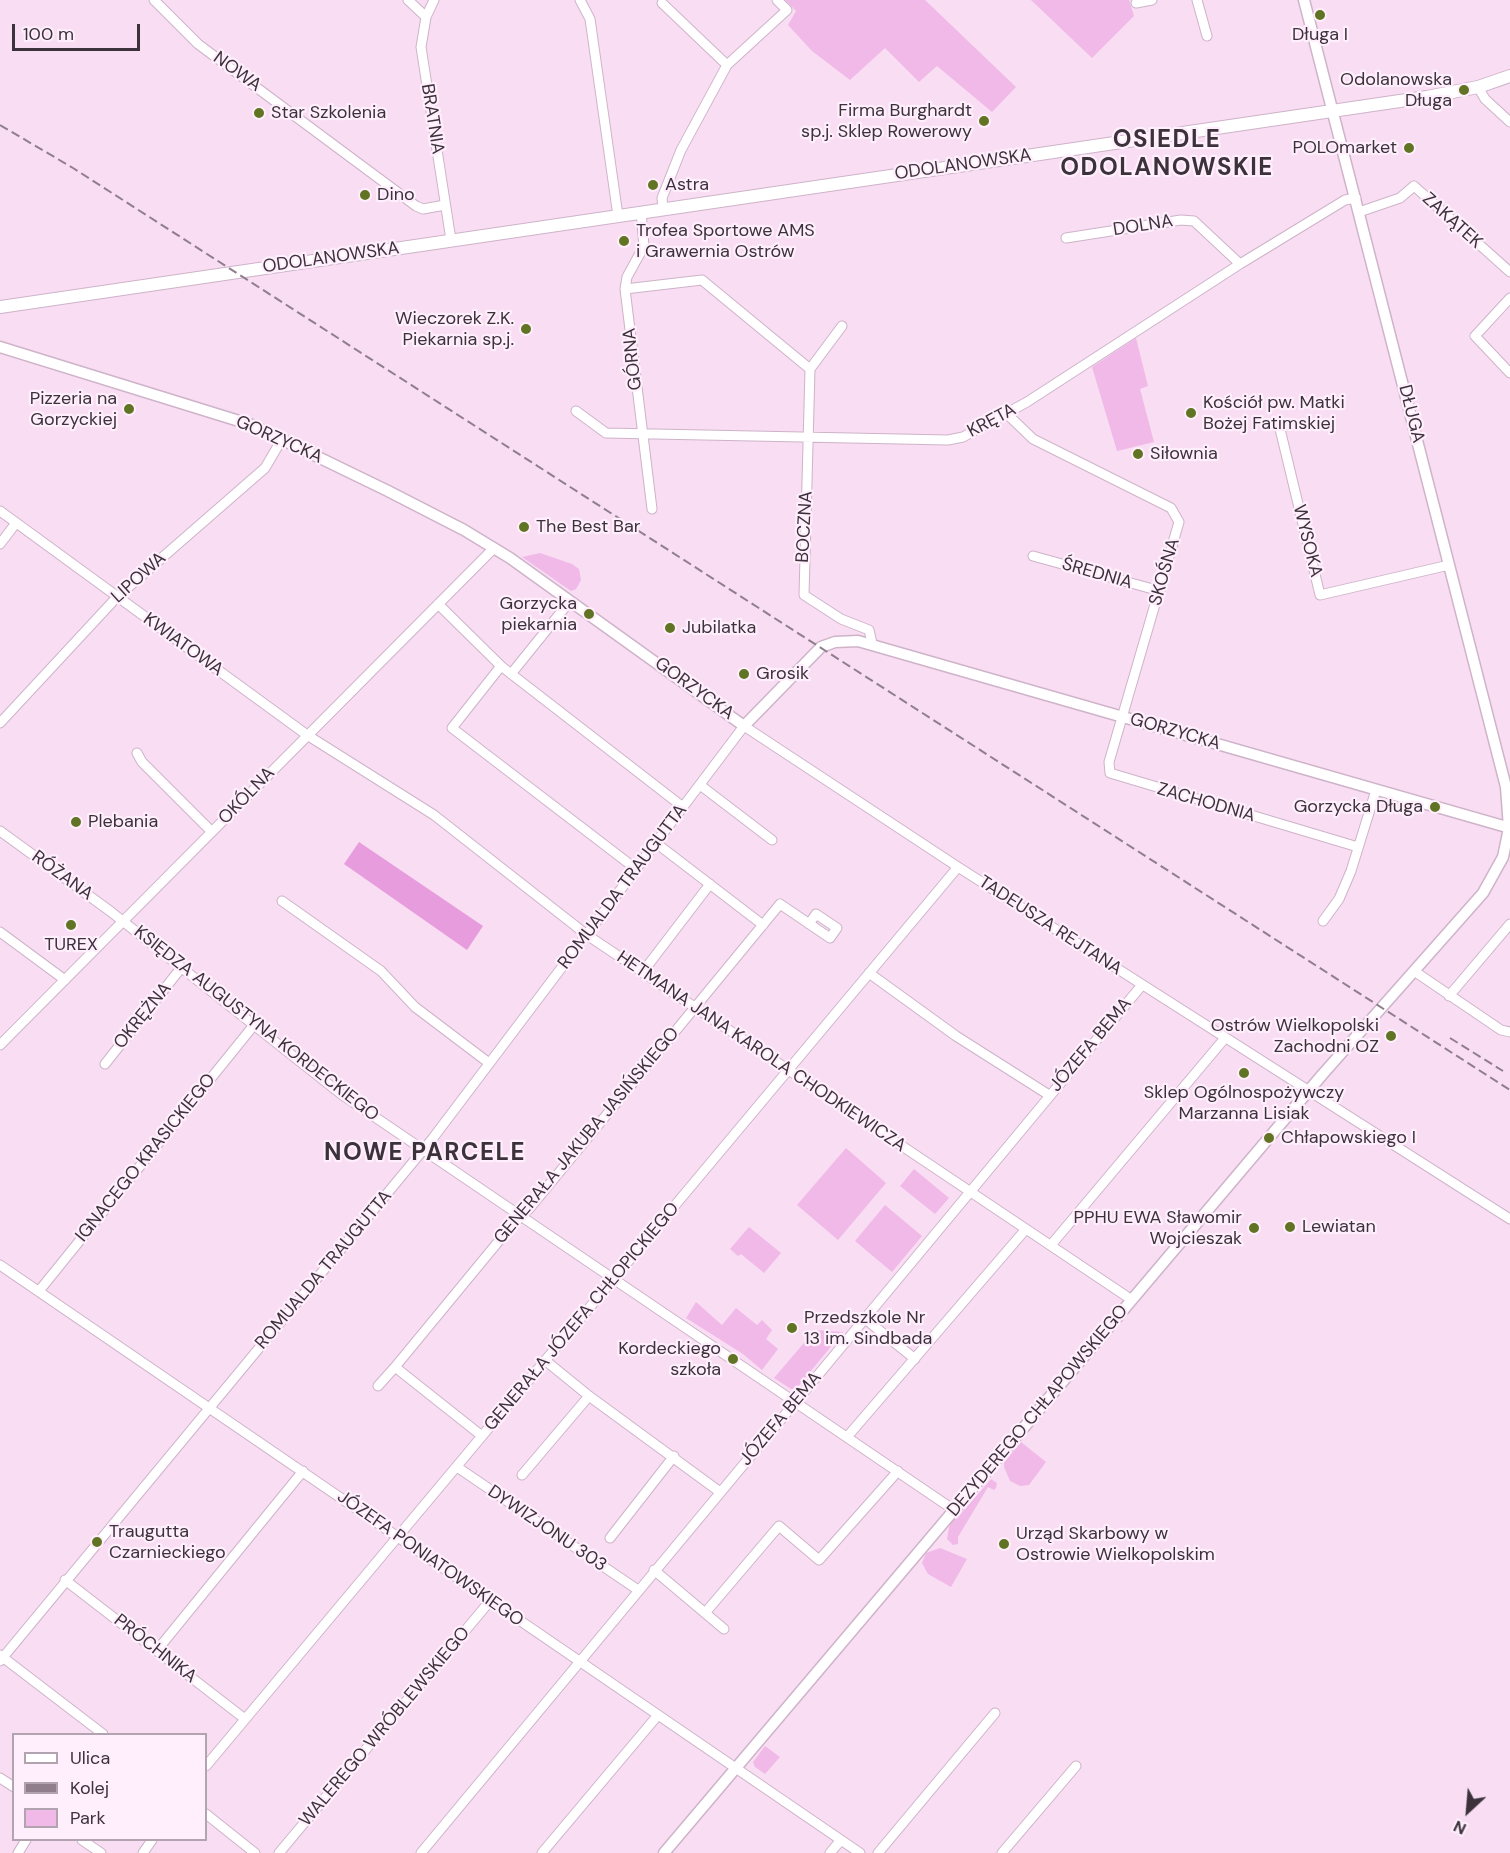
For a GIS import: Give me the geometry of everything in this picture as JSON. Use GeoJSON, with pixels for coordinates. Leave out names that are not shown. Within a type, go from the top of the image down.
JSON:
{"type":"FeatureCollection","features":[{"type":"Feature","properties":{"kind":"main road","name":"ODOLANOWSKA"},"geometry":{"type":"LineString","coordinates":[[0,307],[1333,111],[1478,87],[1510,76]]}},
{"type":"Feature","properties":{"kind":"street","name":"NOWA"},"geometry":{"type":"LineString","coordinates":[[154,0],[206,50],[416,206],[423,209],[445,205]]}},
{"type":"Feature","properties":{"kind":"street"},"geometry":{"type":"LineString","coordinates":[[408,0],[426,17]]}},
{"type":"Feature","properties":{"kind":"street","name":"BRATNIA"},"geometry":{"type":"LineString","coordinates":[[434,0],[426,17],[421,47],[451,240]]}},
{"type":"Feature","properties":{"kind":"street"},"geometry":{"type":"LineString","coordinates":[[580,0],[590,19],[618,216]]}},
{"type":"Feature","properties":{"kind":"street"},"geometry":{"type":"LineString","coordinates":[[663,209],[662,198],[681,150],[727,65],[787,10],[777,0]]}},
{"type":"Feature","properties":{"kind":"street"},"geometry":{"type":"LineString","coordinates":[[1136,3],[1152,0]]}},
{"type":"Feature","properties":{"kind":"street"},"geometry":{"type":"LineString","coordinates":[[1197,0],[1207,36]]}},
{"type":"Feature","properties":{"kind":"street","name":"DŁUGA"},"geometry":{"type":"LineString","coordinates":[[1305,0],[1506,787],[1510,828]]}},
{"type":"Feature","properties":{"kind":"street"},"geometry":{"type":"LineString","coordinates":[[662,3],[727,65]]}},
{"type":"Feature","properties":{"kind":"street"},"geometry":{"type":"LineString","coordinates":[[1478,87],[1485,99],[1510,122]]}},
{"type":"Feature","properties":{"kind":"street","name":"ZAKĄTEK"},"geometry":{"type":"LineString","coordinates":[[1359,212],[1400,198],[1414,186],[1510,273]]}},
{"type":"Feature","properties":{"kind":"street","name":"KRĘTA"},"geometry":{"type":"LineString","coordinates":[[576,411],[606,433],[948,440],[963,437],[1007,414],[1240,264],[1345,200],[1356,198]]}},
{"type":"Feature","properties":{"kind":"street","name":"GÓRNA"},"geometry":{"type":"LineString","coordinates":[[641,212],[644,246],[627,278],[625,288],[652,510]]}},
{"type":"Feature","properties":{"kind":"street","name":"DOLNA"},"geometry":{"type":"LineString","coordinates":[[1066,238],[1181,220],[1194,221],[1240,264]]}},
{"type":"Feature","properties":{"kind":"street"},"geometry":{"type":"LineString","coordinates":[[625,288],[702,280],[810,369],[842,326]]}},
{"type":"Feature","properties":{"kind":"street"},"geometry":{"type":"LineString","coordinates":[[1510,298],[1475,336],[1510,374]]}},
{"type":"Feature","properties":{"kind":"street","name":"GORZYCKA"},"geometry":{"type":"LineString","coordinates":[[0,348],[241,421],[445,520],[494,548],[744,726],[821,647],[845,640],[872,643],[1510,828]]}},
{"type":"Feature","properties":{"kind":"street","name":"BOCZNA"},"geometry":{"type":"LineString","coordinates":[[810,369],[804,595],[842,619],[869,630],[872,643]]}},
{"type":"Feature","properties":{"kind":"street","name":"SKOŚNA"},"geometry":{"type":"LineString","coordinates":[[1007,414],[1033,439],[1171,508],[1177,515],[1179,522],[1122,716]]}},
{"type":"Feature","properties":{"kind":"street","name":"WYSOKA"},"geometry":{"type":"LineString","coordinates":[[1280,429],[1320,595],[1449,564]]}},
{"type":"Feature","properties":{"kind":"street","name":"LIPOWA"},"geometry":{"type":"LineString","coordinates":[[0,723],[117,597],[265,468],[282,439]]}},
{"type":"Feature","properties":{"kind":"street","name":"KWIATOWA"},"geometry":{"type":"LineString","coordinates":[[0,512],[307,735]]}},
{"type":"Feature","properties":{"kind":"street"},"geometry":{"type":"LineString","coordinates":[[0,544],[16,523]]}},
{"type":"Feature","properties":{"kind":"street","name":"OKÓLNA"},"geometry":{"type":"LineString","coordinates":[[0,1045],[494,548]]}},
{"type":"Feature","properties":{"kind":"street","name":"ŚREDNIA"},"geometry":{"type":"LineString","coordinates":[[1034,556],[1160,591]]}},
{"type":"Feature","properties":{"kind":"street"},"geometry":{"type":"LineString","coordinates":[[511,674],[570,601]]}},
{"type":"Feature","properties":{"kind":"street"},"geometry":{"type":"LineString","coordinates":[[438,604],[501,666],[683,807]]}},
{"type":"Feature","properties":{"kind":"street"},"geometry":{"type":"LineString","coordinates":[[501,666],[453,728],[636,869]]}},
{"type":"Feature","properties":{"kind":"street","name":"ZACHODNIA"},"geometry":{"type":"LineString","coordinates":[[1122,716],[1108,767],[1116,776],[1358,847]]}},
{"type":"Feature","properties":{"kind":"street","name":"ROMUALDA TRAUGUTTA"},"geometry":{"type":"LineString","coordinates":[[1,1658],[424,1150],[744,726]]}},
{"type":"Feature","properties":{"kind":"street","name":"TADEUSZA REJTANA"},"geometry":{"type":"LineString","coordinates":[[744,726],[958,867],[1510,1220]]}},
{"type":"Feature","properties":{"kind":"street","name":"HETMANA JANA KAROLA CHODKIEWICZA"},"geometry":{"type":"LineString","coordinates":[[307,735],[434,815],[587,935],[642,973],[1132,1300]]}},
{"type":"Feature","properties":{"kind":"street"},"geometry":{"type":"LineString","coordinates":[[137,753],[142,762],[212,832]]}},
{"type":"Feature","properties":{"kind":"street"},"geometry":{"type":"LineString","coordinates":[[700,785],[772,840]]}},
{"type":"Feature","properties":{"kind":"street"},"geometry":{"type":"LineString","coordinates":[[1323,921],[1339,899],[1376,790]]}},
{"type":"Feature","properties":{"kind":"street","name":"DEZYDEREGO CHŁAPOWSKIEGO"},"geometry":{"type":"LineString","coordinates":[[664,1853],[1309,1091],[1494,878],[1503,857],[1510,828]]}},
{"type":"Feature","properties":{"kind":"street","name":"RÓŻANA"},"geometry":{"type":"LineString","coordinates":[[0,831],[123,922]]}},
{"type":"Feature","properties":{"kind":"street"},"geometry":{"type":"LineString","coordinates":[[656,843],[763,925]]}},
{"type":"Feature","properties":{"kind":"street","name":"GENERAŁA JÓZEFA CHŁOPICKIEGO"},"geometry":{"type":"LineString","coordinates":[[207,1765],[958,867]]}},
{"type":"Feature","properties":{"kind":"street"},"geometry":{"type":"LineString","coordinates":[[642,973],[710,884]]}},
{"type":"Feature","properties":{"kind":"street"},"geometry":{"type":"LineString","coordinates":[[282,901],[381,971],[415,1007],[489,1063]]}},
{"type":"Feature","properties":{"kind":"street","name":"GENERAŁA JAKUBA JASIŃSKIEGO"},"geometry":{"type":"LineString","coordinates":[[378,1386],[780,904],[809,924]]}},
{"type":"Feature","properties":{"kind":"street","name":"KSIĘDZA AUGUSTYNA KORDECKIEGO"},"geometry":{"type":"LineString","coordinates":[[123,922],[331,1086],[954,1510]]}},
{"type":"Feature","properties":{"kind":"street"},"geometry":{"type":"LineString","coordinates":[[1449,996],[1510,924]]}},
{"type":"Feature","properties":{"kind":"street"},"geometry":{"type":"LineString","coordinates":[[0,932],[65,980]]}},
{"type":"Feature","properties":{"kind":"street","name":"OKRĘŻNA"},"geometry":{"type":"LineString","coordinates":[[105,1064],[181,968]]}},
{"type":"Feature","properties":{"kind":"street"},"geometry":{"type":"LineString","coordinates":[[1414,971],[1501,1030],[1510,1032]]}},
{"type":"Feature","properties":{"kind":"street"},"geometry":{"type":"LineString","coordinates":[[869,973],[956,1036],[1049,1095]]}},
{"type":"Feature","properties":{"kind":"street","name":"JÓZEFA BEMA"},"geometry":{"type":"LineString","coordinates":[[421,1853],[1142,985]]}},
{"type":"Feature","properties":{"kind":"street","name":"IGNACEGO KRASICKIEGO"},"geometry":{"type":"LineString","coordinates":[[39,1291],[254,1024]]}},
{"type":"Feature","properties":{"kind":"street"},"geometry":{"type":"LineString","coordinates":[[1051,1245],[1225,1038]]}},
{"type":"Feature","properties":{"kind":"street"},"geometry":{"type":"LineString","coordinates":[[847,1437],[1026,1229]]}},
{"type":"Feature","properties":{"kind":"street","name":"JÓZEFA PONIATOWSKIEGO"},"geometry":{"type":"LineString","coordinates":[[0,1264],[860,1853]]}},
{"type":"Feature","properties":{"kind":"street"},"geometry":{"type":"LineString","coordinates":[[864,1318],[915,1359]]}},
{"type":"Feature","properties":{"kind":"street"},"geometry":{"type":"LineString","coordinates":[[546,1361],[589,1396],[674,1456],[720,1492]]}},
{"type":"Feature","properties":{"kind":"street"},"geometry":{"type":"LineString","coordinates":[[394,1367],[482,1436]]}},
{"type":"Feature","properties":{"kind":"street"},"geometry":{"type":"LineString","coordinates":[[522,1475],[589,1396]]}},
{"type":"Feature","properties":{"kind":"street"},"geometry":{"type":"LineString","coordinates":[[610,1538],[674,1456]]}},
{"type":"Feature","properties":{"kind":"street","name":"DYWIZJONU 303"},"geometry":{"type":"LineString","coordinates":[[457,1467],[638,1590]]}},
{"type":"Feature","properties":{"kind":"street"},"geometry":{"type":"LineString","coordinates":[[158,1649],[303,1471]]}},
{"type":"Feature","properties":{"kind":"street"},"geometry":{"type":"LineString","coordinates":[[705,1613],[779,1526],[819,1560],[897,1471]]}},
{"type":"Feature","properties":{"kind":"street"},"geometry":{"type":"LineString","coordinates":[[654,1570],[724,1629]]}},
{"type":"Feature","properties":{"kind":"street","name":"PRÓCHNIKA"},"geometry":{"type":"LineString","coordinates":[[65,1580],[158,1649],[245,1719]]}},
{"type":"Feature","properties":{"kind":"street","name":"WALEREGO WRÓBLEWSKIEGO"},"geometry":{"type":"LineString","coordinates":[[279,1853],[490,1600]]}},
{"type":"Feature","properties":{"kind":"street"},"geometry":{"type":"LineString","coordinates":[[1,1658],[102,1733]]}},
{"type":"Feature","properties":{"kind":"street"},"geometry":{"type":"LineString","coordinates":[[878,1853],[995,1713]]}},
{"type":"Feature","properties":{"kind":"street"},"geometry":{"type":"LineString","coordinates":[[542,1853],[658,1715]]}},
{"type":"Feature","properties":{"kind":"street"},"geometry":{"type":"LineString","coordinates":[[1002,1853],[1076,1766]]}},
{"type":"Feature","properties":{"kind":"street"},"geometry":{"type":"LineString","coordinates":[[207,1815],[255,1853]]}},
{"type":"Feature","properties":{"kind":"street"},"geometry":{"type":"LineString","coordinates":[[830,1853],[841,1840]]}},
{"type":"Feature","properties":{"kind":"street"},"geometry":{"type":"LineString","coordinates":[[85,1841],[101,1853]]}},
{"type":"Feature","properties":{"kind":"green space"},"geometry":{"type":"Polygon","coordinates":[[[785,0],[925,0],[1016,87],[992,112],[937,66],[919,82],[885,48],[850,80],[812,51],[788,25],[796,11],[785,0]]]}},
{"type":"Feature","properties":{"kind":"green space"},"geometry":{"type":"Polygon","coordinates":[[[1031,0],[1129,0],[1134,16],[1092,58],[1031,0]]]}},
{"type":"Feature","properties":{"kind":"green space"},"geometry":{"type":"Polygon","coordinates":[[[1136,338],[1148,386],[1140,389],[1154,442],[1117,451],[1092,367],[1136,338]]]}},
{"type":"Feature","properties":{"kind":"green space"},"geometry":{"type":"Polygon","coordinates":[[[540,553],[572,564],[579,569],[581,580],[576,589],[571,591],[522,557],[540,553]]]}},
{"type":"Feature","properties":{"kind":"green space"},"geometry":{"type":"Polygon","coordinates":[[[846,1148],[886,1183],[838,1240],[797,1205],[846,1148]]]}},
{"type":"Feature","properties":{"kind":"green space"},"geometry":{"type":"Polygon","coordinates":[[[914,1169],[949,1198],[935,1214],[900,1186],[914,1169]]]}},
{"type":"Feature","properties":{"kind":"green space"},"geometry":{"type":"Polygon","coordinates":[[[885,1205],[922,1236],[892,1272],[855,1241],[885,1205]]]}},
{"type":"Feature","properties":{"kind":"green space"},"geometry":{"type":"Polygon","coordinates":[[[749,1227],[781,1253],[764,1273],[741,1254],[738,1256],[730,1249],[749,1227]]]}},
{"type":"Feature","properties":{"kind":"green space"},"geometry":{"type":"Polygon","coordinates":[[[696,1302],[722,1325],[736,1308],[757,1325],[762,1320],[772,1330],[766,1339],[778,1349],[762,1370],[743,1354],[686,1318],[696,1302]]]}},
{"type":"Feature","properties":{"kind":"green space"},"geometry":{"type":"Polygon","coordinates":[[[815,1330],[843,1332],[796,1389],[791,1389],[774,1378],[815,1330]]]}},
{"type":"Feature","properties":{"kind":"green space"},"geometry":{"type":"Polygon","coordinates":[[[1021,1442],[1046,1462],[1029,1485],[1020,1486],[1010,1481],[1004,1462],[1021,1442]]]}},
{"type":"Feature","properties":{"kind":"green space"},"geometry":{"type":"Polygon","coordinates":[[[991,1479],[997,1483],[996,1488],[994,1490],[988,1487],[958,1537],[958,1544],[953,1545],[947,1539],[950,1522],[956,1519],[991,1479]]]}},
{"type":"Feature","properties":{"kind":"green space"},"geometry":{"type":"Polygon","coordinates":[[[940,1548],[967,1559],[951,1587],[928,1574],[922,1563],[926,1553],[940,1548]]]}},
{"type":"Feature","properties":{"kind":"green space"},"geometry":{"type":"Polygon","coordinates":[[[765,1746],[780,1757],[765,1774],[755,1767],[753,1762],[765,1746]]]}},
{"type":"Feature","properties":{"kind":"shaded area"},"geometry":{"type":"Polygon","coordinates":[[[359,842],[483,926],[467,950],[344,864],[359,842]]]}},
{"type":"Feature","properties":{"kind":"railway"},"geometry":{"type":"LineString","coordinates":[[0,125],[73,168],[1510,1090]]}},
{"type":"Feature","properties":{"kind":"railway"},"geometry":{"type":"LineString","coordinates":[[1450,1038],[1503,1071]]}},
{"type":"Feature","properties":{"kind":"place","name":"Długa I"},"geometry":{"type":"Point","coordinates":[1320,15]}},
{"type":"Feature","properties":{"kind":"place","name":"Odolanowska Długa"},"geometry":{"type":"Point","coordinates":[1464,90]}},
{"type":"Feature","properties":{"kind":"place","name":"Star Szkolenia"},"geometry":{"type":"Point","coordinates":[259,113]}},
{"type":"Feature","properties":{"kind":"place","name":"Firma Burghardt sp.j. Sklep Rowerowy"},"geometry":{"type":"Point","coordinates":[984,121]}},
{"type":"Feature","properties":{"kind":"place","name":"POLOmarket"},"geometry":{"type":"Point","coordinates":[1409,148]}},
{"type":"Feature","properties":{"kind":"place","name":"Astra"},"geometry":{"type":"Point","coordinates":[653,185]}},
{"type":"Feature","properties":{"kind":"place","name":"Dino"},"geometry":{"type":"Point","coordinates":[365,195]}},
{"type":"Feature","properties":{"kind":"place","name":"Trofea Sportowe AMS i Grawernia Ostrów"},"geometry":{"type":"Point","coordinates":[624,241]}},
{"type":"Feature","properties":{"kind":"place","name":"Wieczorek Z.K. Piekarnia sp.j."},"geometry":{"type":"Point","coordinates":[526,329]}},
{"type":"Feature","properties":{"kind":"place","name":"Pizzeria na Gorzyckiej"},"geometry":{"type":"Point","coordinates":[129,409]}},
{"type":"Feature","properties":{"kind":"place","name":"Kościół pw. Matki Bożej Fatimskiej"},"geometry":{"type":"Point","coordinates":[1191,413]}},
{"type":"Feature","properties":{"kind":"place","name":"Siłownia"},"geometry":{"type":"Point","coordinates":[1138,454]}},
{"type":"Feature","properties":{"kind":"place","name":"The Best Bar"},"geometry":{"type":"Point","coordinates":[524,527]}},
{"type":"Feature","properties":{"kind":"place","name":"Gorzycka piekarnia"},"geometry":{"type":"Point","coordinates":[589,614]}},
{"type":"Feature","properties":{"kind":"place","name":"Jubilatka"},"geometry":{"type":"Point","coordinates":[670,628]}},
{"type":"Feature","properties":{"kind":"place","name":"Grosik"},"geometry":{"type":"Point","coordinates":[744,674]}},
{"type":"Feature","properties":{"kind":"place","name":"Gorzycka Długa"},"geometry":{"type":"Point","coordinates":[1435,807]}},
{"type":"Feature","properties":{"kind":"place","name":"Plebania"},"geometry":{"type":"Point","coordinates":[76,822]}},
{"type":"Feature","properties":{"kind":"place","name":"TUREX"},"geometry":{"type":"Point","coordinates":[71,925]}},
{"type":"Feature","properties":{"kind":"place","name":"Ostrów Wielkopolski Zachodni OZ"},"geometry":{"type":"Point","coordinates":[1391,1036]}},
{"type":"Feature","properties":{"kind":"place","name":"Sklep Ogólnospożywczy Marzanna Lisiak"},"geometry":{"type":"Point","coordinates":[1244,1073]}},
{"type":"Feature","properties":{"kind":"place","name":"Chłapowskiego I"},"geometry":{"type":"Point","coordinates":[1269,1138]}},
{"type":"Feature","properties":{"kind":"place","name":"Lewiatan"},"geometry":{"type":"Point","coordinates":[1290,1227]}},
{"type":"Feature","properties":{"kind":"place","name":"PPHU EWA Sławomir Wojcieszak"},"geometry":{"type":"Point","coordinates":[1254,1228]}},
{"type":"Feature","properties":{"kind":"place","name":"Przedszkole Nr 13 im. Sindbada"},"geometry":{"type":"Point","coordinates":[792,1328]}},
{"type":"Feature","properties":{"kind":"place","name":"Kordeckiego szkoła"},"geometry":{"type":"Point","coordinates":[733,1359]}},
{"type":"Feature","properties":{"kind":"place","name":"Traugutta Czarnieckiego"},"geometry":{"type":"Point","coordinates":[97,1542]}},
{"type":"Feature","properties":{"kind":"place","name":"Urząd Skarbowy w Ostrowie Wielkopolskim"},"geometry":{"type":"Point","coordinates":[1004,1544]}},
{"type":"Feature","properties":{"kind":"district","name":"OSIEDLE ODOLANOWSKIE"},"geometry":{"type":"Point","coordinates":[1167,155]}},
{"type":"Feature","properties":{"kind":"district","name":"NOWE PARCELE"},"geometry":{"type":"Point","coordinates":[425,1154]}}]}
